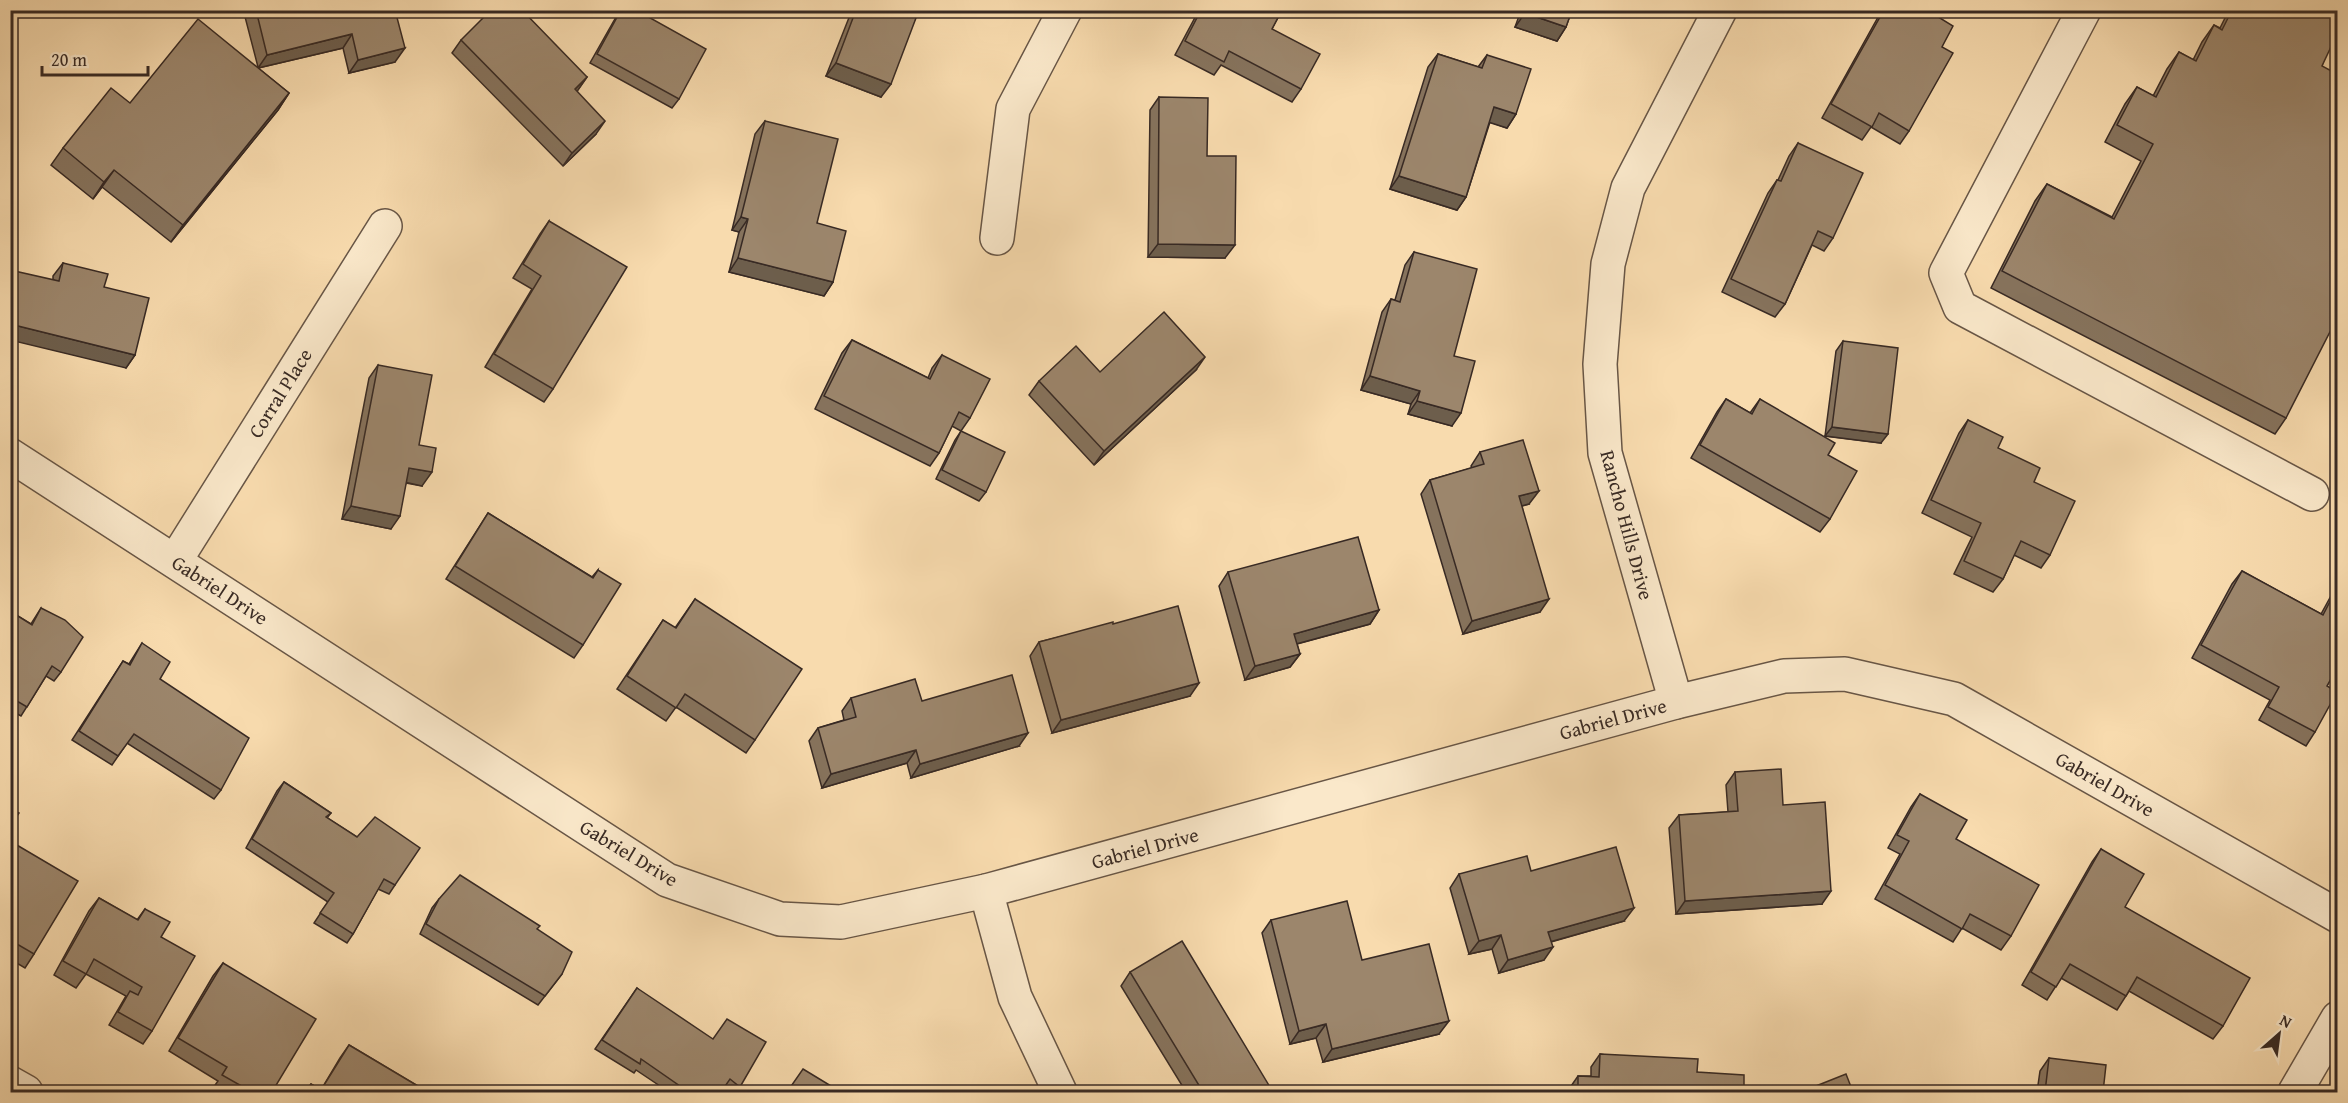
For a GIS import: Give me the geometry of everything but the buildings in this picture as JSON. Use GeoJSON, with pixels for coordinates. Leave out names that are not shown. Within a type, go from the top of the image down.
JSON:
{"type":"FeatureCollection","features":[{"type":"Feature","properties":{"kind":"street"},"geometry":{"type":"LineString","coordinates":[[998,238],[1013,109],[1065,10]]}},
{"type":"Feature","properties":{"kind":"street","name":"Rancho Hills Drive"},"geometry":{"type":"LineString","coordinates":[[1676,702],[1605,453],[1600,364],[1608,264],[1628,188],[1720,10]]}},
{"type":"Feature","properties":{"kind":"street"},"geometry":{"type":"LineString","coordinates":[[2084,10],[1946,273],[1960,307],[2312,494]]}},
{"type":"Feature","properties":{"kind":"street","name":"Corral Place"},"geometry":{"type":"LineString","coordinates":[[175,561],[385,226]]}},
{"type":"Feature","properties":{"kind":"street","name":"Gabriel Drive"},"geometry":{"type":"LineString","coordinates":[[10,455],[666,880],[780,919],[841,922],[987,891],[1676,702],[1784,676],[1845,674],[1954,699],[2337,916]]}},
{"type":"Feature","properties":{"kind":"street"},"geometry":{"type":"LineString","coordinates":[[987,891],[1015,998],[1060,1092]]}},
{"type":"Feature","properties":{"kind":"street"},"geometry":{"type":"LineString","coordinates":[[2295,1092],[2337,1018]]}},
{"type":"Feature","properties":{"kind":"street"},"geometry":{"type":"LineString","coordinates":[[10,1083],[26,1092]]}}]}
